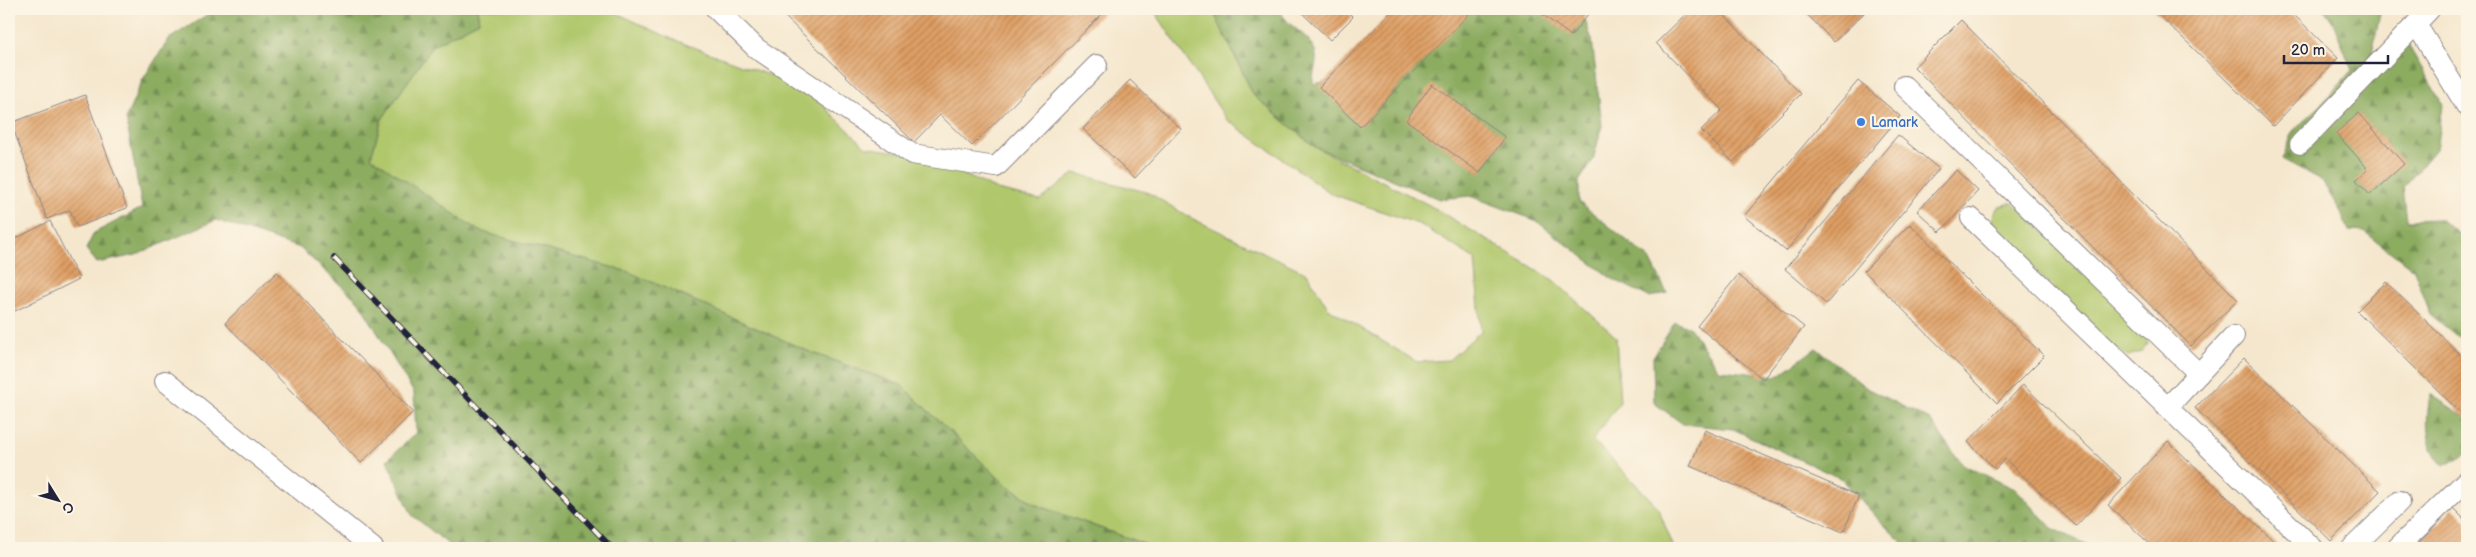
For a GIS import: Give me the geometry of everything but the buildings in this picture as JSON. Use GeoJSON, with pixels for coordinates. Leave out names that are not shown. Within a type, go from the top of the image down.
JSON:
{"type":"FeatureCollection","features":[{"type":"Feature","properties":{"kind":"lane"},"geometry":{"type":"LineString","coordinates":[[716,9],[756,48],[912,154],[996,167],[1097,65]]}},
{"type":"Feature","properties":{"kind":"lane"},"geometry":{"type":"LineString","coordinates":[[2300,144],[2430,9]]}},
{"type":"Feature","properties":{"kind":"lane"},"geometry":{"type":"LineString","coordinates":[[2416,24],[2467,106]]}},
{"type":"Feature","properties":{"kind":"lane"},"geometry":{"type":"LineString","coordinates":[[1904,86],[2198,374]]}},
{"type":"Feature","properties":{"kind":"lane"},"geometry":{"type":"LineString","coordinates":[[1971,218],[2313,548]]}},
{"type":"Feature","properties":{"kind":"lane"},"geometry":{"type":"LineString","coordinates":[[2167,408],[2234,336]]}},
{"type":"Feature","properties":{"kind":"lane"},"geometry":{"type":"LineString","coordinates":[[165,381],[373,548]]}},
{"type":"Feature","properties":{"kind":"lane"},"geometry":{"type":"LineString","coordinates":[[2397,548],[2467,480]]}},
{"type":"Feature","properties":{"kind":"lane"},"geometry":{"type":"LineString","coordinates":[[2352,548],[2400,501]]}},
{"type":"Feature","properties":{"kind":"green space"},"geometry":{"type":"Polygon","coordinates":[[[216,9],[477,9],[479,21],[433,45],[382,119],[371,157],[479,231],[629,272],[810,352],[901,385],[1005,484],[1036,505],[1155,548],[453,548],[412,515],[387,460],[416,433],[414,393],[359,302],[300,248],[216,220],[136,255],[97,263],[86,249],[94,233],[142,208],[126,118],[143,79],[169,39],[216,9]]]}},
{"type":"Feature","properties":{"kind":"green space"},"geometry":{"type":"Polygon","coordinates":[[[477,9],[608,9],[672,39],[806,89],[866,147],[927,157],[997,190],[1040,200],[1075,173],[1149,193],[1189,217],[1307,273],[1328,308],[1417,362],[1449,360],[1481,331],[1475,259],[1421,225],[1332,194],[1227,120],[1153,9],[1212,9],[1254,96],[1315,147],[1429,205],[1552,279],[1616,337],[1620,402],[1593,440],[1657,506],[1674,548],[1155,548],[1037,505],[1005,484],[901,385],[810,352],[629,272],[479,231],[370,157],[382,119],[433,45],[479,21],[477,9]]]}},
{"type":"Feature","properties":{"kind":"green space"},"geometry":{"type":"Polygon","coordinates":[[[1212,9],[1280,9],[1287,21],[1305,36],[1314,48],[1316,59],[1313,84],[1388,71],[1420,21],[1432,9],[1581,9],[1592,40],[1602,126],[1593,160],[1579,181],[1579,202],[1650,259],[1667,293],[1649,297],[1611,278],[1535,220],[1470,196],[1439,199],[1315,147],[1254,96],[1212,9]]]}},
{"type":"Feature","properties":{"kind":"green space"},"geometry":{"type":"Polygon","coordinates":[[[2324,9],[2381,9],[2372,53],[2407,43],[2443,105],[2436,149],[2403,188],[2407,220],[2440,219],[2467,240],[2467,344],[2431,315],[2414,270],[2365,232],[2349,231],[2341,212],[2320,179],[2282,159],[2294,130],[2319,107],[2352,70],[2333,22],[2324,9]]]}},
{"type":"Feature","properties":{"kind":"green space"},"geometry":{"type":"Polygon","coordinates":[[[2012,202],[2146,329],[2147,343],[2141,352],[2128,356],[2113,349],[1990,224],[1997,208],[2012,202]]]}},
{"type":"Feature","properties":{"kind":"green space"},"geometry":{"type":"Polygon","coordinates":[[[1675,322],[1690,328],[1719,370],[1778,376],[1816,348],[1868,389],[1930,420],[1962,464],[2017,490],[2052,528],[2094,548],[1913,548],[1906,546],[1881,522],[1842,479],[1733,429],[1683,424],[1654,403],[1653,357],[1675,322]]]}},
{"type":"Feature","properties":{"kind":"green space"},"geometry":{"type":"Polygon","coordinates":[[[2430,394],[2467,418],[2467,453],[2444,466],[2433,450],[2428,432],[2430,394]]]}},
{"type":"Feature","properties":{"kind":"railway"},"geometry":{"type":"LineString","coordinates":[[334,258],[612,548]]}},
{"type":"Feature","properties":{"kind":"place","name":"Lamark"},"geometry":{"type":"Point","coordinates":[1861,122]}}]}
